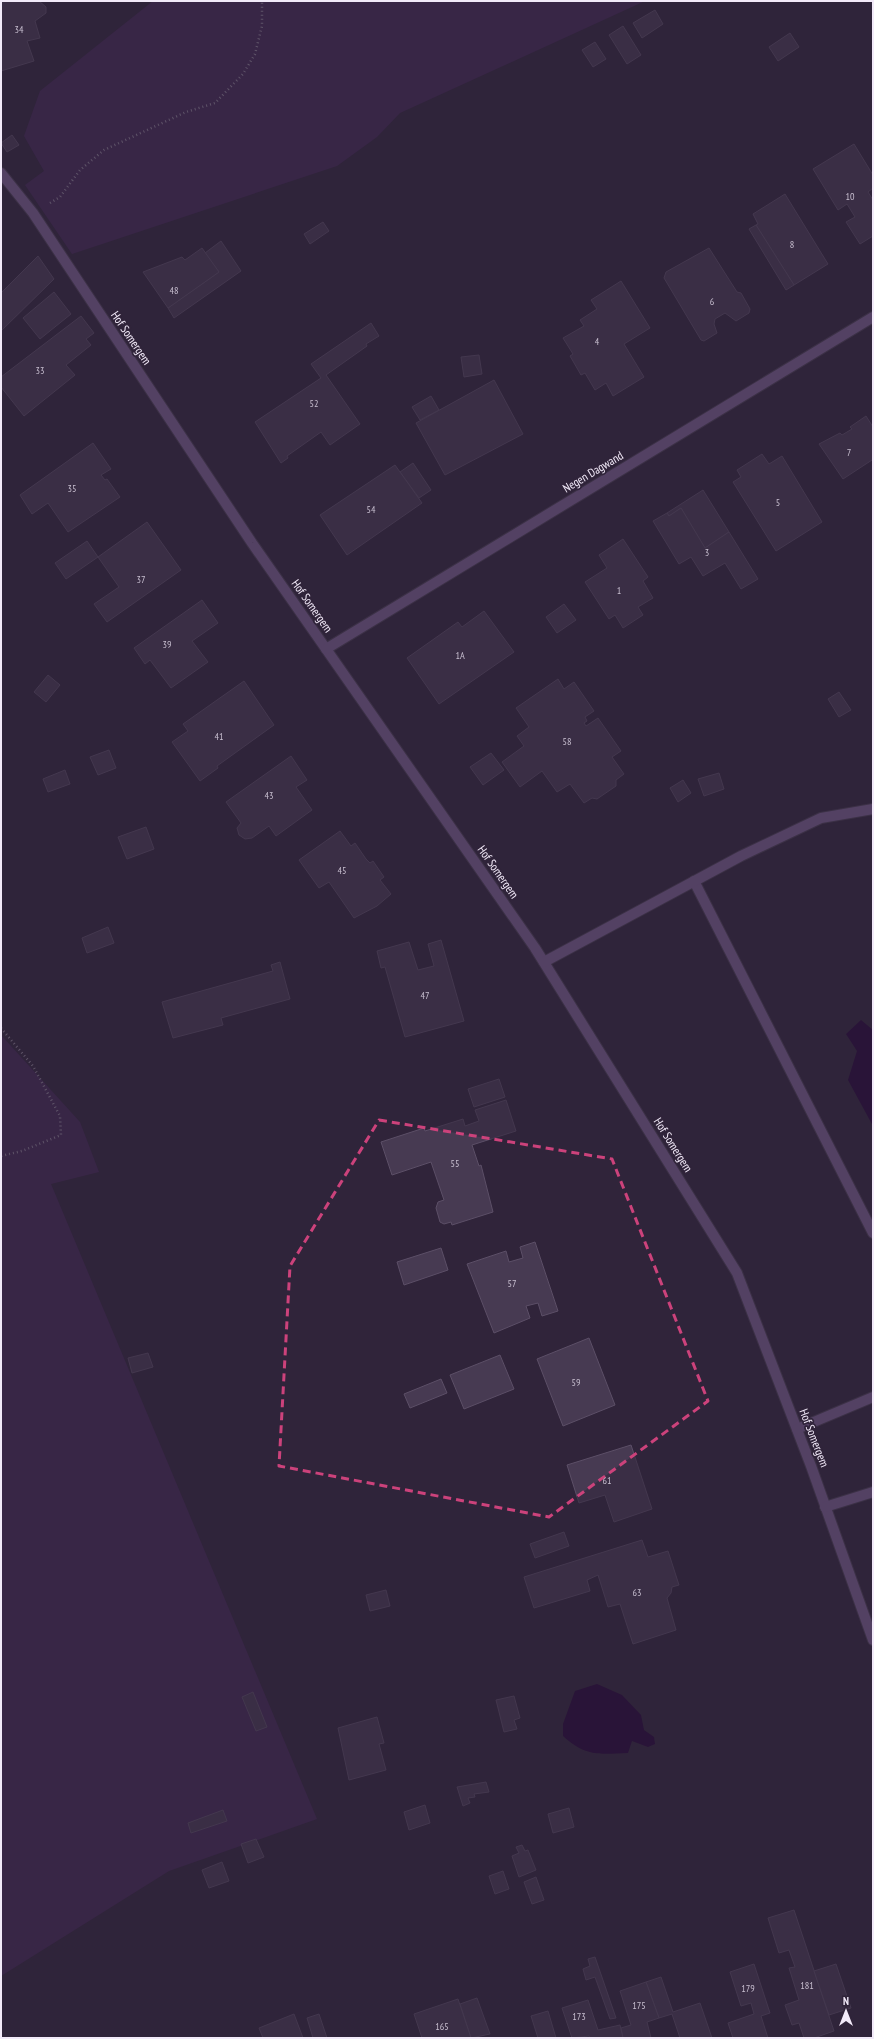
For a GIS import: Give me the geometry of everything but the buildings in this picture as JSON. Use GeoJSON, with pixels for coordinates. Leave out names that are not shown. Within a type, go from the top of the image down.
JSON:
{"type":"FeatureCollection","features":[{"type":"Feature","properties":{"kind":"street","name":"Hof Somergem"},"geometry":{"type":"LineString","coordinates":[[1,173],[33,213],[252,543],[544,962],[737,1274],[826,1507],[873,1640]]}},
{"type":"Feature","properties":{"kind":"street","name":"Negen Dagwand"},"geometry":{"type":"LineString","coordinates":[[326,649],[873,317]]}},
{"type":"Feature","properties":{"kind":"street"},"geometry":{"type":"LineString","coordinates":[[544,962],[694,881],[821,818],[873,809]]}},
{"type":"Feature","properties":{"kind":"street"},"geometry":{"type":"LineString","coordinates":[[694,881],[873,1233]]}},
{"type":"Feature","properties":{"kind":"street"},"geometry":{"type":"LineString","coordinates":[[796,1429],[873,1397]]}},
{"type":"Feature","properties":{"kind":"street"},"geometry":{"type":"LineString","coordinates":[[826,1507],[873,1492]]}},
{"type":"Feature","properties":{"kind":"path"},"geometry":{"type":"LineString","coordinates":[[33,213],[60,197],[80,170],[104,150],[186,112],[215,103],[243,74],[255,54],[262,26],[262,1]]}},
{"type":"Feature","properties":{"kind":"path"},"geometry":{"type":"LineString","coordinates":[[1,1028],[36,1072],[60,1116],[61,1136],[22,1151],[1,1156]]}},
{"type":"Feature","properties":{"kind":"highlighted area"},"geometry":{"type":"Polygon","coordinates":[[[379,1120],[612,1159],[708,1401],[549,1517],[279,1466],[290,1266],[379,1120]]]}},
{"type":"Feature","properties":{"kind":"shaded area"},"geometry":{"type":"Polygon","coordinates":[[[153,1],[645,1],[400,113],[377,137],[337,166],[72,254],[25,185],[44,171],[24,136],[40,91],[153,1]]]}},
{"type":"Feature","properties":{"kind":"shaded area"},"geometry":{"type":"Polygon","coordinates":[[[861,1020],[873,1030],[873,1126],[848,1080],[857,1051],[846,1034],[861,1020]]]}},
{"type":"Feature","properties":{"kind":"shaded area"},"geometry":{"type":"Polygon","coordinates":[[[1,1035],[80,1122],[99,1172],[51,1184],[317,1819],[169,1871],[1,1976],[1,1035]]]}},
{"type":"Feature","properties":{"kind":"shaded area"},"geometry":{"type":"Polygon","coordinates":[[[597,1684],[622,1695],[641,1715],[644,1730],[654,1737],[655,1744],[648,1747],[632,1741],[628,1753],[601,1754],[579,1748],[563,1736],[563,1724],[575,1691],[597,1684]]]}}]}
